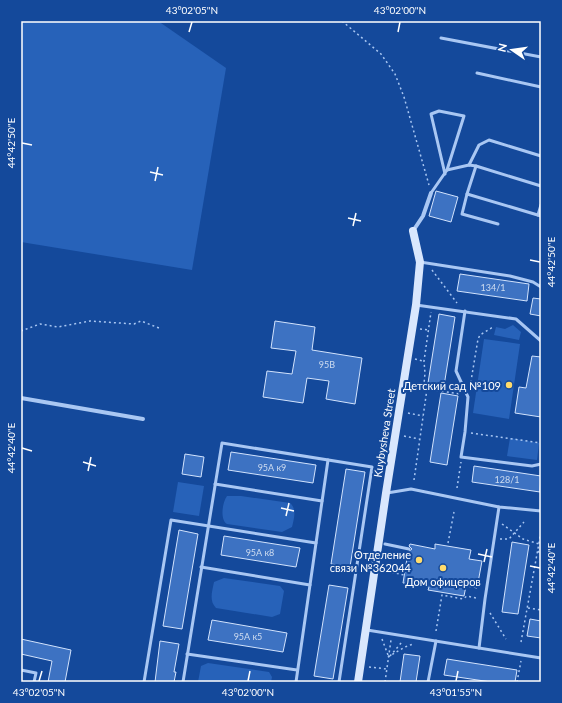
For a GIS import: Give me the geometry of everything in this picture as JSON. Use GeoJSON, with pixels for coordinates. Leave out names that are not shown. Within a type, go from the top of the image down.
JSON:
{"type":"FeatureCollection","features":[{"type":"Feature","properties":{"kind":"street","name":"Kuybysheva Street"},"geometry":{"type":"LineString","coordinates":[[358,682],[416,305],[420,262],[412,232],[423,216],[432,193]]}},
{"type":"Feature","properties":{"kind":"street"},"geometry":{"type":"LineString","coordinates":[[21,398],[143,419]]}},
{"type":"Feature","properties":{"kind":"lane"},"geometry":{"type":"LineString","coordinates":[[441,38],[541,57]]}},
{"type":"Feature","properties":{"kind":"lane"},"geometry":{"type":"LineString","coordinates":[[477,73],[541,87]]}},
{"type":"Feature","properties":{"kind":"lane"},"geometry":{"type":"LineString","coordinates":[[432,193],[445,174],[447,170],[464,116],[439,111],[431,114],[445,174]]}},
{"type":"Feature","properties":{"kind":"lane"},"geometry":{"type":"LineString","coordinates":[[469,165],[479,145],[488,140],[541,156]]}},
{"type":"Feature","properties":{"kind":"lane"},"geometry":{"type":"LineString","coordinates":[[447,170],[469,165],[476,166],[541,186]]}},
{"type":"Feature","properties":{"kind":"lane"},"geometry":{"type":"LineString","coordinates":[[476,166],[462,214],[498,224]]}},
{"type":"Feature","properties":{"kind":"lane"},"geometry":{"type":"LineString","coordinates":[[467,194],[540,215],[541,205]]}},
{"type":"Feature","properties":{"kind":"lane"},"geometry":{"type":"LineString","coordinates":[[420,262],[510,276],[533,282],[541,287]]}},
{"type":"Feature","properties":{"kind":"lane"},"geometry":{"type":"LineString","coordinates":[[416,305],[516,319],[541,341]]}},
{"type":"Feature","properties":{"kind":"lane"},"geometry":{"type":"LineString","coordinates":[[465,311],[456,371],[468,396],[462,457],[532,466],[541,464]]}},
{"type":"Feature","properties":{"kind":"lane"},"geometry":{"type":"LineString","coordinates":[[183,682],[222,443],[372,467],[339,682]]}},
{"type":"Feature","properties":{"kind":"lane"},"geometry":{"type":"LineString","coordinates":[[296,682],[328,460]]}},
{"type":"Feature","properties":{"kind":"lane"},"geometry":{"type":"LineString","coordinates":[[215,484],[322,501]]}},
{"type":"Feature","properties":{"kind":"lane"},"geometry":{"type":"LineString","coordinates":[[386,494],[411,489],[499,507],[541,511]]}},
{"type":"Feature","properties":{"kind":"lane"},"geometry":{"type":"LineString","coordinates":[[479,648],[499,507]]}},
{"type":"Feature","properties":{"kind":"lane"},"geometry":{"type":"LineString","coordinates":[[144,682],[171,520],[316,543]]}},
{"type":"Feature","properties":{"kind":"lane"},"geometry":{"type":"LineString","coordinates":[[385,544],[409,549]]}},
{"type":"Feature","properties":{"kind":"lane"},"geometry":{"type":"LineString","coordinates":[[201,567],[310,585]]}},
{"type":"Feature","properties":{"kind":"lane"},"geometry":{"type":"LineString","coordinates":[[366,630],[541,658]]}},
{"type":"Feature","properties":{"kind":"lane"},"geometry":{"type":"LineString","coordinates":[[428,682],[436,640]]}},
{"type":"Feature","properties":{"kind":"lane"},"geometry":{"type":"LineString","coordinates":[[187,654],[297,670]]}},
{"type":"Feature","properties":{"kind":"lane"},"geometry":{"type":"LineString","coordinates":[[21,670],[36,673],[34,682]]}},
{"type":"Feature","properties":{"kind":"path"},"geometry":{"type":"LineString","coordinates":[[342,21],[381,54],[395,74],[404,98],[432,193]]}},
{"type":"Feature","properties":{"kind":"path"},"geometry":{"type":"LineString","coordinates":[[429,266],[457,303]]}},
{"type":"Feature","properties":{"kind":"path"},"geometry":{"type":"LineString","coordinates":[[414,480],[427,389],[424,384],[424,361],[431,311]]}},
{"type":"Feature","properties":{"kind":"path"},"geometry":{"type":"LineString","coordinates":[[21,331],[40,324],[58,327],[90,321],[134,324],[141,321],[159,328]]}},
{"type":"Feature","properties":{"kind":"path"},"geometry":{"type":"LineString","coordinates":[[427,389],[468,396],[478,339],[480,335],[493,327]]}},
{"type":"Feature","properties":{"kind":"path"},"geometry":{"type":"LineString","coordinates":[[418,329],[428,330]]}},
{"type":"Feature","properties":{"kind":"path"},"geometry":{"type":"LineString","coordinates":[[413,359],[424,361]]}},
{"type":"Feature","properties":{"kind":"path"},"geometry":{"type":"LineString","coordinates":[[408,413],[423,416]]}},
{"type":"Feature","properties":{"kind":"path"},"geometry":{"type":"LineString","coordinates":[[465,432],[541,443]]}},
{"type":"Feature","properties":{"kind":"path"},"geometry":{"type":"LineString","coordinates":[[404,436],[419,439]]}},
{"type":"Feature","properties":{"kind":"path"},"geometry":{"type":"LineString","coordinates":[[457,488],[462,457]]}},
{"type":"Feature","properties":{"kind":"path"},"geometry":{"type":"LineString","coordinates":[[448,543],[454,512]]}},
{"type":"Feature","properties":{"kind":"path"},"geometry":{"type":"LineString","coordinates":[[500,539],[509,539],[524,522]]}},
{"type":"Feature","properties":{"kind":"path"},"geometry":{"type":"LineString","coordinates":[[502,524],[523,539],[539,544]]}},
{"type":"Feature","properties":{"kind":"path"},"geometry":{"type":"LineString","coordinates":[[521,642],[541,532]]}},
{"type":"Feature","properties":{"kind":"path"},"geometry":{"type":"LineString","coordinates":[[538,551],[541,555]]}},
{"type":"Feature","properties":{"kind":"path"},"geometry":{"type":"LineString","coordinates":[[381,570],[404,575]]}},
{"type":"Feature","properties":{"kind":"path"},"geometry":{"type":"LineString","coordinates":[[436,631],[442,595],[463,599],[467,596],[476,598]]}},
{"type":"Feature","properties":{"kind":"path"},"geometry":{"type":"LineString","coordinates":[[528,608],[541,610]]}},
{"type":"Feature","properties":{"kind":"path"},"geometry":{"type":"LineString","coordinates":[[490,613],[506,639]]}},
{"type":"Feature","properties":{"kind":"path"},"geometry":{"type":"LineString","coordinates":[[382,639],[388,657]]}},
{"type":"Feature","properties":{"kind":"path"},"geometry":{"type":"LineString","coordinates":[[385,682],[391,640]]}},
{"type":"Feature","properties":{"kind":"path"},"geometry":{"type":"LineString","coordinates":[[388,657],[402,642]]}},
{"type":"Feature","properties":{"kind":"path"},"geometry":{"type":"LineString","coordinates":[[388,657],[405,647],[414,644]]}},
{"type":"Feature","properties":{"kind":"path"},"geometry":{"type":"LineString","coordinates":[[517,682],[521,662]]}},
{"type":"Feature","properties":{"kind":"path"},"geometry":{"type":"LineString","coordinates":[[369,667],[387,670]]}},
{"type":"Feature","properties":{"kind":"shaded area"},"geometry":{"type":"Polygon","coordinates":[[[21,21],[158,21],[226,68],[192,270],[21,242],[21,21]]]}},
{"type":"Feature","properties":{"kind":"shaded area"},"geometry":{"type":"Polygon","coordinates":[[[513,325],[521,332],[519,340],[494,335],[496,327],[505,329],[513,325]]]}},
{"type":"Feature","properties":{"kind":"shaded area"},"geometry":{"type":"Polygon","coordinates":[[[484,339],[520,344],[509,419],[473,413],[484,339]]]}},
{"type":"Feature","properties":{"kind":"shaded area"},"geometry":{"type":"Polygon","coordinates":[[[510,438],[539,443],[537,460],[507,456],[510,438]]]}},
{"type":"Feature","properties":{"kind":"shaded area"},"geometry":{"type":"Polygon","coordinates":[[[178,482],[204,486],[199,516],[173,512],[178,482]]]}},
{"type":"Feature","properties":{"kind":"shaded area"},"geometry":{"type":"Polygon","coordinates":[[[227,496],[241,496],[290,503],[294,508],[292,527],[282,532],[227,524],[223,519],[222,511],[227,496]]]}},
{"type":"Feature","properties":{"kind":"shaded area"},"geometry":{"type":"Polygon","coordinates":[[[224,578],[280,586],[284,591],[280,614],[272,617],[216,608],[212,602],[214,582],[224,578]]]}},
{"type":"Feature","properties":{"kind":"shaded area"},"geometry":{"type":"Polygon","coordinates":[[[208,663],[269,672],[272,677],[271,682],[198,682],[201,666],[208,663]]]}},
{"type":"Feature","properties":{"kind":"building"},"geometry":{"type":"Polygon","coordinates":[[[436,191],[458,197],[451,222],[429,216],[436,191]]]}},
{"type":"Feature","properties":{"kind":"building"},"geometry":{"type":"Polygon","coordinates":[[[460,274],[529,284],[527,301],[457,291],[460,274]]]}},
{"type":"Feature","properties":{"kind":"building"},"geometry":{"type":"Polygon","coordinates":[[[533,298],[541,299],[541,316],[530,314],[533,298]]]}},
{"type":"Feature","properties":{"kind":"building"},"geometry":{"type":"Polygon","coordinates":[[[439,314],[455,317],[444,386],[428,383],[439,314]]]}},
{"type":"Feature","properties":{"kind":"building"},"geometry":{"type":"Polygon","coordinates":[[[275,321],[315,327],[312,350],[362,358],[355,404],[326,399],[329,381],[307,378],[303,403],[263,397],[267,371],[292,374],[296,351],[271,348],[275,321]]]}},
{"type":"Feature","properties":{"kind":"building"},"geometry":{"type":"Polygon","coordinates":[[[532,356],[541,357],[541,417],[515,413],[519,387],[526,388],[532,356]]]}},
{"type":"Feature","properties":{"kind":"building"},"geometry":{"type":"Polygon","coordinates":[[[441,393],[458,396],[447,465],[430,462],[441,393]]]}},
{"type":"Feature","properties":{"kind":"building"},"geometry":{"type":"Polygon","coordinates":[[[231,452],[316,465],[313,483],[228,470],[231,452]]]}},
{"type":"Feature","properties":{"kind":"building"},"geometry":{"type":"Polygon","coordinates":[[[185,454],[204,457],[201,477],[182,474],[185,454]]]}},
{"type":"Feature","properties":{"kind":"building"},"geometry":{"type":"Polygon","coordinates":[[[474,466],[541,476],[540,492],[472,482],[474,466]]]}},
{"type":"Feature","properties":{"kind":"building"},"geometry":{"type":"Polygon","coordinates":[[[346,469],[365,472],[350,567],[331,564],[346,469]]]}},
{"type":"Feature","properties":{"kind":"building"},"geometry":{"type":"Polygon","coordinates":[[[179,530],[198,534],[182,629],[163,626],[179,530]]]}},
{"type":"Feature","properties":{"kind":"building"},"geometry":{"type":"Polygon","coordinates":[[[224,536],[300,548],[296,567],[221,555],[224,536]]]}},
{"type":"Feature","properties":{"kind":"building"},"geometry":{"type":"Polygon","coordinates":[[[512,542],[529,545],[518,614],[502,612],[512,542]]]}},
{"type":"Feature","properties":{"kind":"building","name":"Дом офицеров"},"geometry":{"type":"Polygon","coordinates":[[[410,544],[435,549],[435,544],[471,550],[469,559],[482,561],[477,588],[466,586],[464,596],[428,590],[429,587],[403,583],[408,552],[412,549],[409,546],[410,544]]]}},
{"type":"Feature","properties":{"kind":"building"},"geometry":{"type":"Polygon","coordinates":[[[329,585],[348,588],[333,679],[314,676],[329,585]]]}},
{"type":"Feature","properties":{"kind":"building"},"geometry":{"type":"Polygon","coordinates":[[[530,619],[541,621],[541,638],[527,636],[530,619]]]}},
{"type":"Feature","properties":{"kind":"building"},"geometry":{"type":"Polygon","coordinates":[[[212,620],[287,633],[283,652],[208,640],[212,620]]]}},
{"type":"Feature","properties":{"kind":"building"},"geometry":{"type":"Polygon","coordinates":[[[21,639],[71,650],[65,682],[48,682],[52,661],[21,654],[21,639]]]}},
{"type":"Feature","properties":{"kind":"building"},"geometry":{"type":"Polygon","coordinates":[[[160,641],[179,644],[174,672],[176,672],[174,682],[155,682],[160,641]]]}},
{"type":"Feature","properties":{"kind":"building"},"geometry":{"type":"Polygon","coordinates":[[[404,654],[420,656],[416,682],[400,682],[404,654]]]}},
{"type":"Feature","properties":{"kind":"building"},"geometry":{"type":"Polygon","coordinates":[[[447,659],[517,670],[515,682],[491,682],[444,675],[447,659]]]}},
{"type":"Feature","properties":{"kind":"place","name":"Детский сад №109"},"geometry":{"type":"Point","coordinates":[509,385]}},
{"type":"Feature","properties":{"kind":"place","name":"Отделение связи №362044"},"geometry":{"type":"Point","coordinates":[419,560]}},
{"type":"Feature","properties":{"kind":"place","name":"Дом офицеров"},"geometry":{"type":"Point","coordinates":[443,568]}}]}
